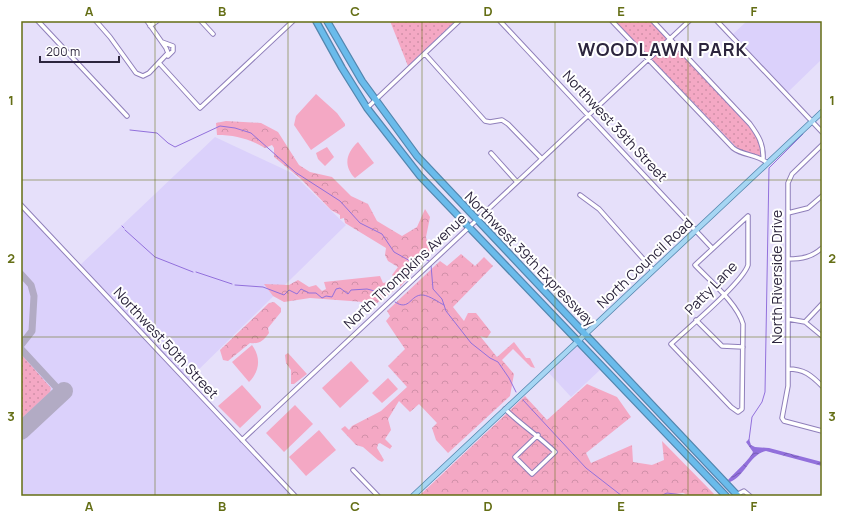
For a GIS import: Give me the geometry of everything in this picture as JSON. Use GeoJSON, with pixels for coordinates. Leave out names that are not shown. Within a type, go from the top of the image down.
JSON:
{"type":"FeatureCollection","features":[{"type":"Feature","properties":{"kind":"highway","name":"Northwest 39th Expressway"},"geometry":{"type":"LineString","coordinates":[[316,21],[342,68],[367,108],[410,163],[468,227],[726,496]]}},
{"type":"Feature","properties":{"kind":"highway","name":"Northwest 39th Expressway"},"geometry":{"type":"LineString","coordinates":[[327,21],[351,64],[375,101],[417,156],[737,496]]}},
{"type":"Feature","properties":{"kind":"highway"},"geometry":{"type":"LineString","coordinates":[[410,163],[417,156]]}},
{"type":"Feature","properties":{"kind":"main road","name":"North Council Road"},"geometry":{"type":"LineString","coordinates":[[413,496],[822,112]]}},
{"type":"Feature","properties":{"kind":"street"},"geometry":{"type":"LineString","coordinates":[[38,21],[127,116]]}},
{"type":"Feature","properties":{"kind":"street"},"geometry":{"type":"LineString","coordinates":[[96,21],[139,75],[147,75],[160,64],[174,48],[172,45],[162,42]]}},
{"type":"Feature","properties":{"kind":"street"},"geometry":{"type":"LineString","coordinates":[[147,21],[168,50],[167,56]]}},
{"type":"Feature","properties":{"kind":"street"},"geometry":{"type":"LineString","coordinates":[[150,26],[157,21]]}},
{"type":"Feature","properties":{"kind":"street"},"geometry":{"type":"LineString","coordinates":[[201,21],[213,34]]}},
{"type":"Feature","properties":{"kind":"street"},"geometry":{"type":"LineString","coordinates":[[160,64],[200,108],[293,21]]}},
{"type":"Feature","properties":{"kind":"street"},"geometry":{"type":"LineString","coordinates":[[367,108],[459,21]]}},
{"type":"Feature","properties":{"kind":"street","name":"Northwest 39th Street"},"geometry":{"type":"LineString","coordinates":[[500,21],[697,230],[712,248]]}},
{"type":"Feature","properties":{"kind":"street"},"geometry":{"type":"LineString","coordinates":[[612,21],[733,148],[745,155],[763,159],[767,163]]}},
{"type":"Feature","properties":{"kind":"street"},"geometry":{"type":"LineString","coordinates":[[653,21],[750,124],[761,140],[763,159]]}},
{"type":"Feature","properties":{"kind":"street","name":"North Thompkins Avenue"},"geometry":{"type":"LineString","coordinates":[[242,440],[542,159],[588,114],[689,21]]}},
{"type":"Feature","properties":{"kind":"street"},"geometry":{"type":"LineString","coordinates":[[717,21],[822,132]]}},
{"type":"Feature","properties":{"kind":"street"},"geometry":{"type":"LineString","coordinates":[[425,54],[485,121],[490,122],[502,120],[508,124],[542,159]]}},
{"type":"Feature","properties":{"kind":"street","name":"North Riverside Drive"},"geometry":{"type":"LineString","coordinates":[[822,145],[789,178],[788,369],[787,399],[782,418],[784,421],[822,431]]}},
{"type":"Feature","properties":{"kind":"street"},"geometry":{"type":"LineString","coordinates":[[491,152],[517,182]]}},
{"type":"Feature","properties":{"kind":"street"},"geometry":{"type":"LineString","coordinates":[[580,195],[599,209],[653,270]]}},
{"type":"Feature","properties":{"kind":"street"},"geometry":{"type":"LineString","coordinates":[[788,213],[808,208],[822,196]]}},
{"type":"Feature","properties":{"kind":"street","name":"Northwest 50th Street"},"geometry":{"type":"LineString","coordinates":[[21,205],[295,496]]}},
{"type":"Feature","properties":{"kind":"street","name":"Patty Lane"},"geometry":{"type":"LineString","coordinates":[[712,248],[748,216],[748,265],[746,272],[671,344],[730,407],[740,412],[743,406],[743,347]]}},
{"type":"Feature","properties":{"kind":"street"},"geometry":{"type":"LineString","coordinates":[[696,320],[722,346],[743,347],[743,324],[741,316],[695,265],[712,248]]}},
{"type":"Feature","properties":{"kind":"street"},"geometry":{"type":"LineString","coordinates":[[788,259],[805,258],[822,248]]}},
{"type":"Feature","properties":{"kind":"street"},"geometry":{"type":"LineString","coordinates":[[805,322],[822,304]]}},
{"type":"Feature","properties":{"kind":"street"},"geometry":{"type":"LineString","coordinates":[[788,319],[805,322],[822,336]]}},
{"type":"Feature","properties":{"kind":"street"},"geometry":{"type":"LineString","coordinates":[[788,369],[807,372],[822,386]]}},
{"type":"Feature","properties":{"kind":"street"},"geometry":{"type":"LineString","coordinates":[[505,409],[525,429],[538,435],[555,452],[532,474],[515,457],[538,435]]}},
{"type":"Feature","properties":{"kind":"street"},"geometry":{"type":"LineString","coordinates":[[353,470],[378,496]]}},
{"type":"Feature","properties":{"kind":"street"},"geometry":{"type":"LineString","coordinates":[[737,496],[744,491],[750,496]]}},
{"type":"Feature","properties":{"kind":"shaded area"},"geometry":{"type":"Polygon","coordinates":[[[747,21],[822,21],[822,59],[788,92],[733,34],[747,21]]]}},
{"type":"Feature","properties":{"kind":"shaded area"},"geometry":{"type":"Polygon","coordinates":[[[215,137],[292,173],[346,225],[186,382],[292,496],[21,496],[21,209],[77,268],[215,137]]]}},
{"type":"Feature","properties":{"kind":"shaded area"},"geometry":{"type":"Polygon","coordinates":[[[577,346],[600,370],[571,397],[549,373],[577,346]]]}},
{"type":"Feature","properties":{"kind":"green space"},"geometry":{"type":"Polygon","coordinates":[[[390,21],[455,21],[408,66],[390,21]]]}},
{"type":"Feature","properties":{"kind":"green space","name":"WOODLAWN PARK"},"geometry":{"type":"Polygon","coordinates":[[[615,21],[651,21],[750,127],[760,143],[762,154],[760,156],[739,150],[615,21]]]}},
{"type":"Feature","properties":{"kind":"green space"},"geometry":{"type":"Polygon","coordinates":[[[316,94],[337,113],[345,126],[311,150],[294,125],[296,116],[316,94]]]}},
{"type":"Feature","properties":{"kind":"green space"},"geometry":{"type":"Polygon","coordinates":[[[226,121],[261,123],[278,132],[299,165],[310,172],[332,177],[351,196],[368,204],[377,221],[402,236],[417,227],[425,209],[430,217],[426,237],[430,253],[400,287],[399,282],[392,275],[398,267],[388,261],[385,255],[386,248],[345,223],[344,218],[340,219],[340,215],[331,210],[301,179],[274,157],[274,148],[272,145],[265,148],[242,138],[217,135],[216,123],[226,121]]]}},
{"type":"Feature","properties":{"kind":"green space"},"geometry":{"type":"Polygon","coordinates":[[[358,142],[374,163],[355,178],[349,169],[348,160],[351,151],[358,142]]]}},
{"type":"Feature","properties":{"kind":"green space"},"geometry":{"type":"Polygon","coordinates":[[[327,147],[334,157],[325,166],[318,159],[316,153],[327,147]]]}},
{"type":"Feature","properties":{"kind":"green space"},"geometry":{"type":"Polygon","coordinates":[[[461,254],[475,266],[484,257],[493,266],[453,307],[464,321],[468,313],[476,313],[491,332],[487,338],[480,336],[497,357],[514,342],[526,358],[530,358],[535,368],[531,367],[513,349],[502,360],[514,374],[510,396],[448,453],[436,440],[432,428],[437,423],[419,404],[410,412],[399,401],[388,419],[391,430],[385,439],[392,446],[390,449],[380,443],[378,444],[377,448],[384,460],[382,462],[363,447],[356,445],[341,429],[345,426],[349,430],[352,426],[381,411],[407,387],[388,366],[405,349],[386,321],[390,316],[387,311],[440,261],[447,266],[461,254]]]}},
{"type":"Feature","properties":{"kind":"green space"},"geometry":{"type":"Polygon","coordinates":[[[380,276],[383,283],[388,282],[395,290],[377,303],[310,298],[284,302],[273,296],[264,284],[289,285],[298,280],[309,287],[316,285],[322,291],[326,289],[324,282],[380,276]]]}},
{"type":"Feature","properties":{"kind":"green space"},"geometry":{"type":"Polygon","coordinates":[[[274,302],[281,308],[281,312],[268,328],[269,333],[265,338],[256,343],[250,343],[228,361],[223,360],[220,350],[269,303],[274,302]]]}},
{"type":"Feature","properties":{"kind":"green space"},"geometry":{"type":"Polygon","coordinates":[[[252,345],[257,354],[258,364],[253,378],[249,382],[232,362],[252,345]]]}},
{"type":"Feature","properties":{"kind":"green space"},"geometry":{"type":"Polygon","coordinates":[[[288,353],[307,374],[294,384],[291,384],[291,370],[286,363],[285,355],[288,353]]]}},
{"type":"Feature","properties":{"kind":"green space"},"geometry":{"type":"Polygon","coordinates":[[[21,354],[51,388],[50,392],[21,419],[21,354]]]}},
{"type":"Feature","properties":{"kind":"green space"},"geometry":{"type":"Polygon","coordinates":[[[351,361],[369,381],[340,408],[322,388],[351,361]]]}},
{"type":"Feature","properties":{"kind":"green space"},"geometry":{"type":"Polygon","coordinates":[[[388,378],[398,389],[382,403],[372,393],[388,378]]]}},
{"type":"Feature","properties":{"kind":"green space"},"geometry":{"type":"Polygon","coordinates":[[[587,384],[617,397],[631,417],[586,453],[591,463],[632,445],[633,462],[652,465],[664,460],[662,441],[714,494],[713,496],[691,496],[683,493],[661,496],[419,496],[525,396],[547,420],[587,384]]]}},
{"type":"Feature","properties":{"kind":"green space"},"geometry":{"type":"Polygon","coordinates":[[[242,385],[261,406],[261,408],[240,428],[218,406],[242,385]]]}},
{"type":"Feature","properties":{"kind":"green space"},"geometry":{"type":"Polygon","coordinates":[[[295,405],[313,424],[284,452],[266,433],[295,405]]]}},
{"type":"Feature","properties":{"kind":"green space"},"geometry":{"type":"Polygon","coordinates":[[[319,430],[336,450],[306,476],[289,457],[319,430]]]}},
{"type":"Feature","properties":{"kind":"water"},"geometry":{"type":"Polygon","coordinates":[[[749,439],[751,445],[755,447],[769,448],[822,462],[822,466],[766,451],[756,456],[740,475],[730,482],[728,480],[753,452],[746,442],[749,439]]]}},
{"type":"Feature","properties":{"kind":"waterway"},"geometry":{"type":"LineString","coordinates":[[130,130],[157,133],[175,147],[220,126],[235,128],[251,133],[295,172],[340,201],[360,223],[382,234],[394,252],[412,262],[423,258],[429,261]]}},
{"type":"Feature","properties":{"kind":"waterway"},"geometry":{"type":"LineString","coordinates":[[749,440],[752,417],[762,402],[765,392],[769,168],[803,134]]}},
{"type":"Feature","properties":{"kind":"waterway"},"geometry":{"type":"LineString","coordinates":[[125,230],[155,257],[193,272]]}},
{"type":"Feature","properties":{"kind":"waterway"},"geometry":{"type":"LineString","coordinates":[[431,265],[433,289],[442,299],[446,311],[471,343],[490,358],[498,362],[509,378],[516,392]]}},
{"type":"Feature","properties":{"kind":"waterway"},"geometry":{"type":"LineString","coordinates":[[196,272],[232,284]]}},
{"type":"Feature","properties":{"kind":"waterway"},"geometry":{"type":"LineString","coordinates":[[235,285],[263,287],[284,295],[289,290],[297,294],[301,289],[309,293],[316,293],[322,298],[326,296],[332,297],[336,289],[340,288],[348,294],[351,290],[367,289],[386,294]]}},
{"type":"Feature","properties":{"kind":"waterway"},"geometry":{"type":"LineString","coordinates":[[395,302],[400,305],[404,305],[415,297],[423,295],[444,305]]}},
{"type":"Feature","properties":{"kind":"waterway"},"geometry":{"type":"LineString","coordinates":[[523,400],[586,468],[622,496]]}},
{"type":"Feature","properties":{"kind":"waterway"},"geometry":{"type":"LineString","coordinates":[[660,496],[667,493],[683,495]]}},
{"type":"Feature","properties":{"kind":"taxiway"},"geometry":{"type":"LineString","coordinates":[[21,274],[31,285],[34,296],[32,331],[21,345]]}},
{"type":"Feature","properties":{"kind":"taxiway"},"geometry":{"type":"LineString","coordinates":[[21,349],[58,389],[58,396],[53,401]]}},
{"type":"Feature","properties":{"kind":"runway"},"geometry":{"type":"LineString","coordinates":[[21,431],[64,391]]}},
{"type":"Feature","properties":{"kind":"district","name":"WOODLAWN PARK"},"geometry":{"type":"Point","coordinates":[663,50]}}]}
